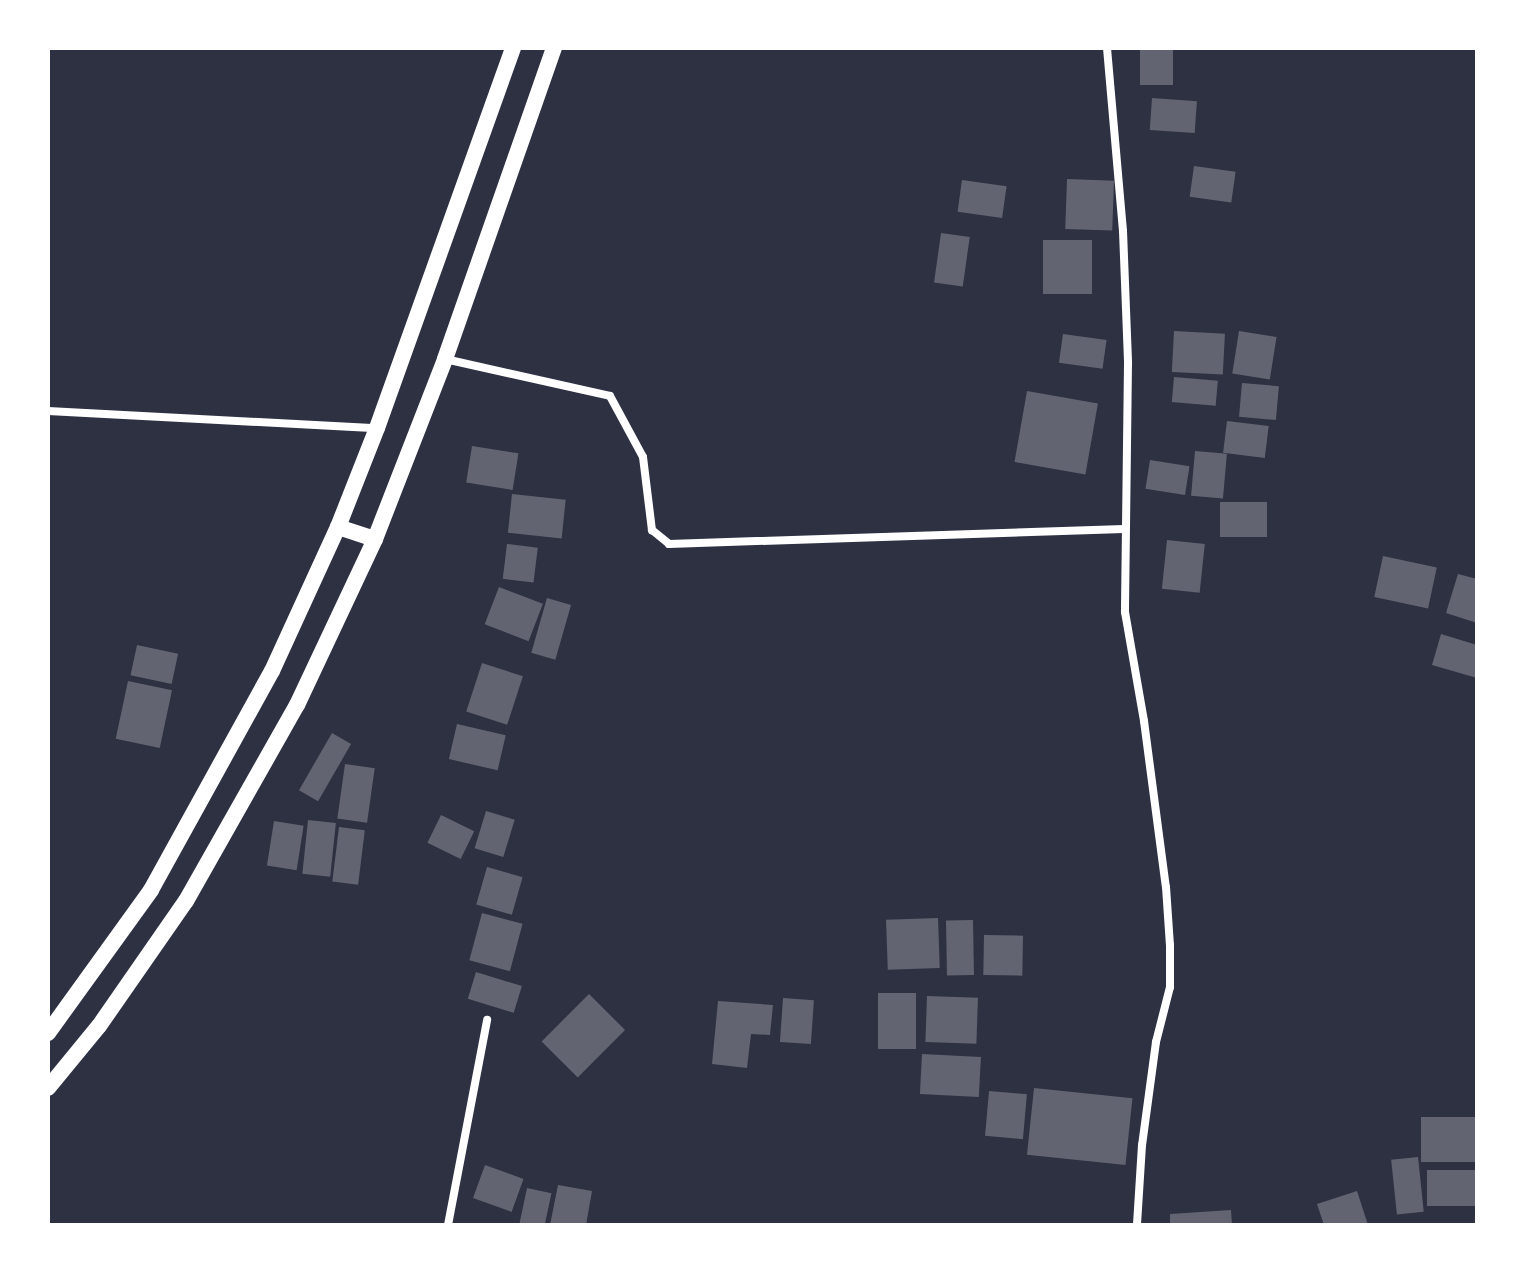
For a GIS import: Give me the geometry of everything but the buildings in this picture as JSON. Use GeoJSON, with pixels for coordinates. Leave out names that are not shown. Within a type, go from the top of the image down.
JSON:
{"type":"FeatureCollection","features":[{"type":"Feature","properties":{"kind":"main road"},"geometry":{"type":"LineString","coordinates":[[48,1033],[151,890],[272,671],[338,527],[377,428],[513,48]]}},
{"type":"Feature","properties":{"kind":"main road"},"geometry":{"type":"LineString","coordinates":[[48,1088],[99,1026],[186,901],[297,705],[375,539],[445,359],[554,48]]}},
{"type":"Feature","properties":{"kind":"main road"},"geometry":{"type":"LineString","coordinates":[[338,527],[375,539]]}},
{"type":"Feature","properties":{"kind":"street"},"geometry":{"type":"LineString","coordinates":[[1107,48],[1123,231],[1128,363],[1124,529],[1127,637],[1144,721],[1166,887],[1170,945],[1170,987],[1156,1042],[1142,1145],[1137,1225]]}},
{"type":"Feature","properties":{"kind":"street"},"geometry":{"type":"LineString","coordinates":[[445,359],[610,396],[643,457],[652,530],[669,544],[1124,529]]}},
{"type":"Feature","properties":{"kind":"street"},"geometry":{"type":"LineString","coordinates":[[48,411],[377,428]]}},
{"type":"Feature","properties":{"kind":"street"},"geometry":{"type":"LineString","coordinates":[[448,1225],[487,1020]]}}]}
